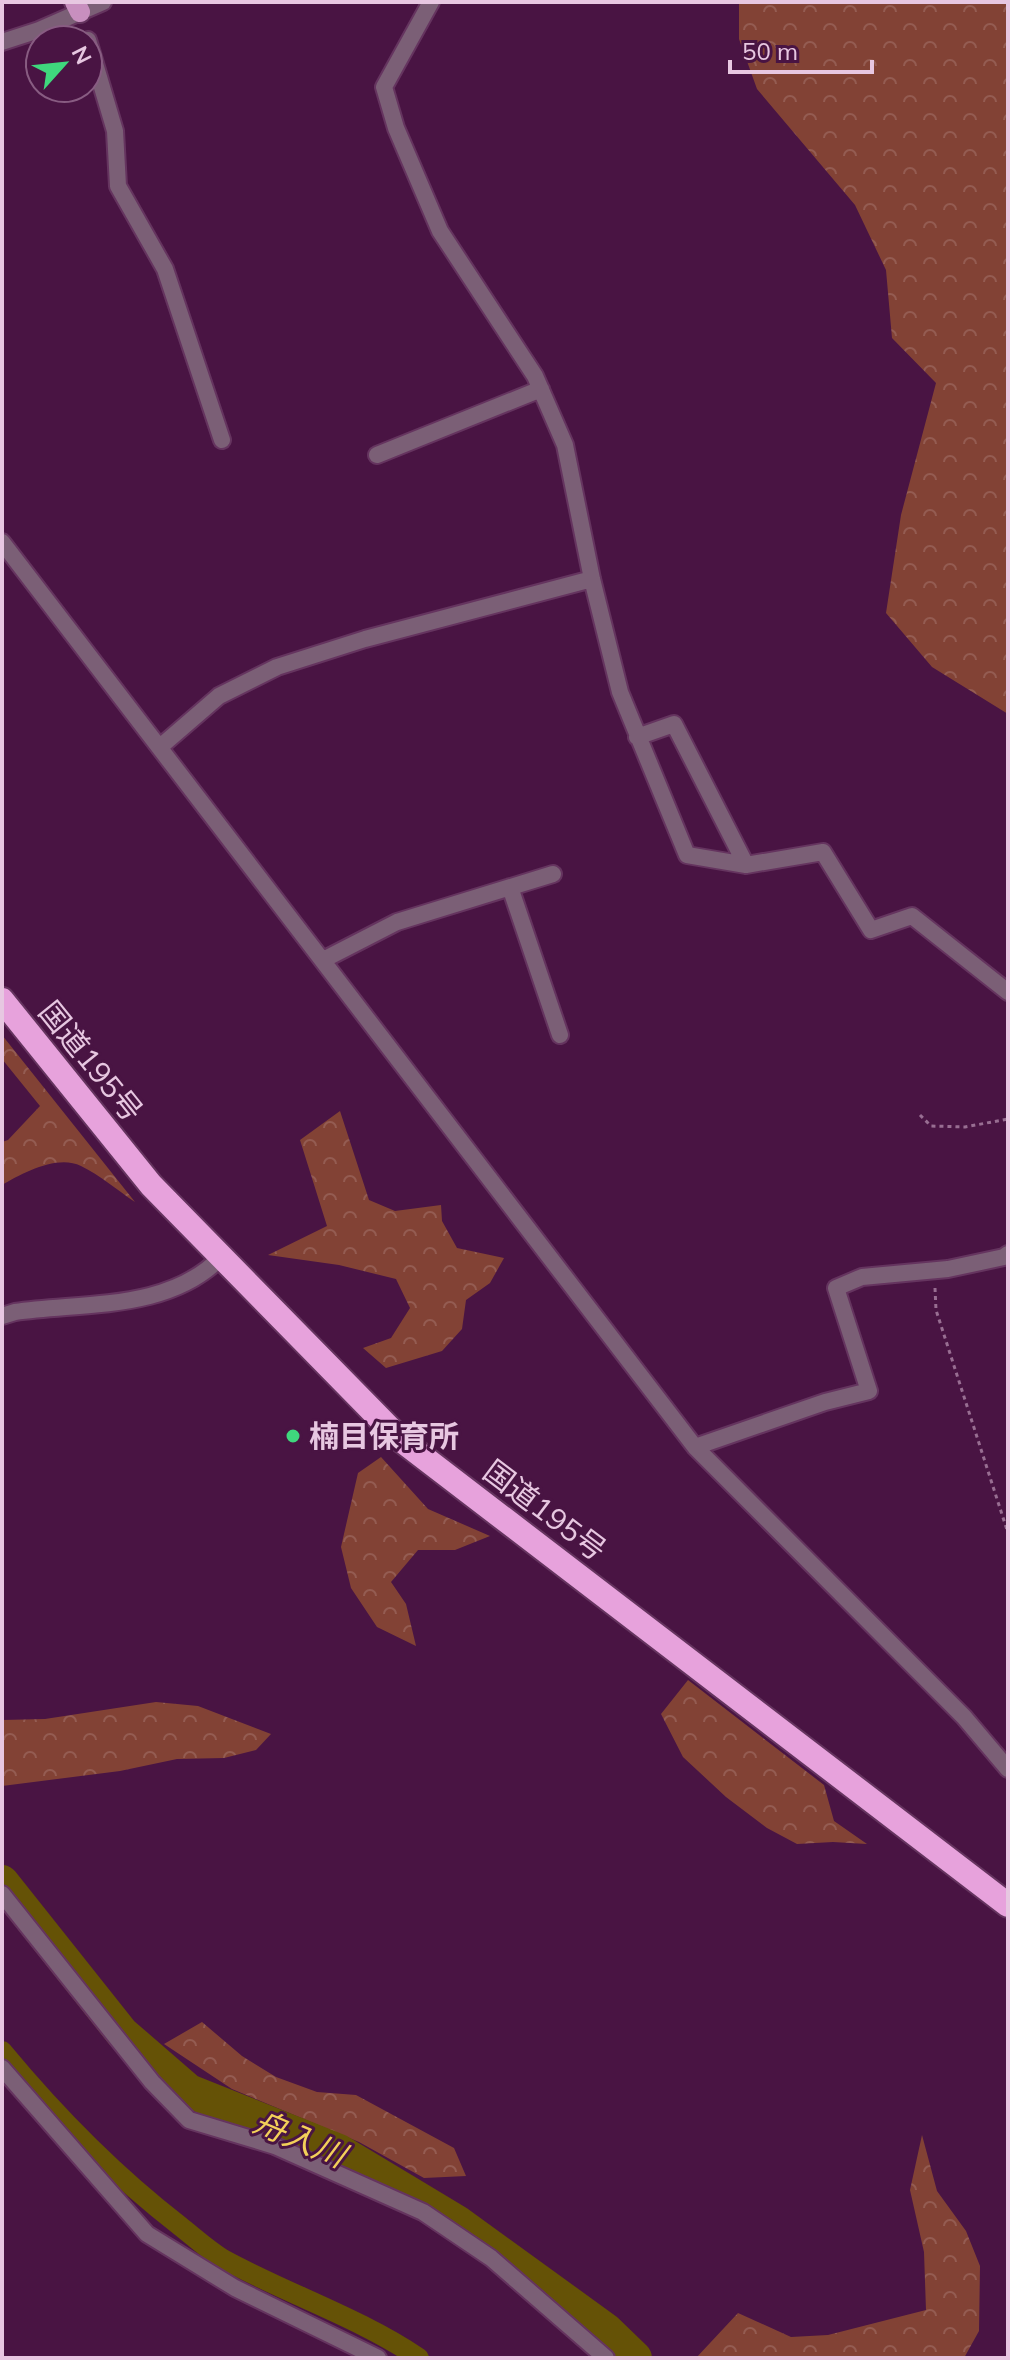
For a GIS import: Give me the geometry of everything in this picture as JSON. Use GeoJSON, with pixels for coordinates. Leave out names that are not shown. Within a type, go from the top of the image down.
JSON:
{"type":"FeatureCollection","features":[{"type":"Feature","properties":{"kind":"highway","name":"国道195号"},"geometry":{"type":"LineString","coordinates":[[2,1000],[151,1185],[401,1440],[1008,1905]]}},
{"type":"Feature","properties":{"kind":"street"},"geometry":{"type":"LineString","coordinates":[[2,42],[39,30],[78,7],[103,2]]}},
{"type":"Feature","properties":{"kind":"street"},"geometry":{"type":"LineString","coordinates":[[431,2],[384,87],[396,128],[440,231],[535,376],[565,445],[592,579],[620,692],[687,855],[746,865],[823,852],[871,930],[912,916],[1008,992]]}},
{"type":"Feature","properties":{"kind":"street"},"geometry":{"type":"LineString","coordinates":[[104,94],[115,131],[118,186],[165,269],[222,440]]}},
{"type":"Feature","properties":{"kind":"street"},"geometry":{"type":"LineString","coordinates":[[377,455],[541,389]]}},
{"type":"Feature","properties":{"kind":"street"},"geometry":{"type":"LineString","coordinates":[[2,542],[695,1447],[964,1717],[1008,1769]]}},
{"type":"Feature","properties":{"kind":"street"},"geometry":{"type":"LineString","coordinates":[[160,747],[219,696],[277,667],[365,639],[592,579]]}},
{"type":"Feature","properties":{"kind":"street"},"geometry":{"type":"LineString","coordinates":[[637,737],[674,724],[746,865]]}},
{"type":"Feature","properties":{"kind":"street"},"geometry":{"type":"LineString","coordinates":[[323,960],[397,922],[553,874]]}},
{"type":"Feature","properties":{"kind":"street"},"geometry":{"type":"LineString","coordinates":[[510,887],[560,1035]]}},
{"type":"Feature","properties":{"kind":"street"},"geometry":{"type":"LineString","coordinates":[[695,1447],[825,1402],[869,1391],[836,1288],[862,1277],[934,1270],[1008,1254]]}},
{"type":"Feature","properties":{"kind":"street"},"geometry":{"type":"LineString","coordinates":[[2,1316],[138,1299],[167,1292],[208,1271],[221,1257]]}},
{"type":"Feature","properties":{"kind":"street"},"geometry":{"type":"LineString","coordinates":[[2,1894],[152,2082],[189,2120],[275,2146],[423,2212],[491,2258],[606,2358]]}},
{"type":"Feature","properties":{"kind":"street"},"geometry":{"type":"LineString","coordinates":[[2,2068],[147,2234],[235,2288],[352,2353],[378,2358]]}},
{"type":"Feature","properties":{"kind":"path"},"geometry":{"type":"LineString","coordinates":[[920,1115],[931,1126],[965,1127],[1008,1119]]}},
{"type":"Feature","properties":{"kind":"path"},"geometry":{"type":"LineString","coordinates":[[934,1270],[936,1310],[1008,1533]]}},
{"type":"Feature","properties":{"kind":"green space"},"geometry":{"type":"Polygon","coordinates":[[[739,2],[1008,2],[1008,714],[932,667],[886,613],[901,515],[936,383],[892,338],[886,270],[855,205],[757,89],[739,39],[739,2]]]}},
{"type":"Feature","properties":{"kind":"green space"},"geometry":{"type":"Polygon","coordinates":[[[2,1035],[135,1202],[95,1174],[72,1163],[40,1166],[2,1185],[2,1142],[8,1140],[40,1106],[2,1059],[2,1035]]]}},
{"type":"Feature","properties":{"kind":"green space"},"geometry":{"type":"Polygon","coordinates":[[[340,1111],[369,1200],[395,1211],[441,1205],[442,1221],[457,1248],[504,1258],[490,1283],[466,1300],[462,1329],[442,1351],[386,1368],[363,1348],[391,1338],[410,1308],[396,1279],[339,1265],[268,1255],[327,1226],[300,1140],[340,1111]]]}},
{"type":"Feature","properties":{"kind":"green space"},"geometry":{"type":"Polygon","coordinates":[[[381,1457],[428,1509],[490,1536],[455,1550],[418,1550],[391,1582],[406,1604],[416,1646],[377,1627],[351,1588],[341,1547],[358,1473],[381,1457]]]}},
{"type":"Feature","properties":{"kind":"green space"},"geometry":{"type":"Polygon","coordinates":[[[688,1680],[824,1785],[834,1821],[867,1844],[797,1844],[767,1828],[726,1797],[683,1757],[661,1714],[688,1680]]]}},
{"type":"Feature","properties":{"kind":"green space"},"geometry":{"type":"Polygon","coordinates":[[[156,1702],[198,1706],[271,1734],[256,1750],[224,1758],[177,1759],[120,1771],[2,1786],[2,1720],[45,1719],[156,1702]]]}},
{"type":"Feature","properties":{"kind":"green space"},"geometry":{"type":"Polygon","coordinates":[[[202,2022],[242,2056],[276,2077],[317,2092],[356,2095],[454,2148],[466,2176],[424,2178],[359,2142],[232,2089],[164,2044],[202,2022]]]}},
{"type":"Feature","properties":{"kind":"green space"},"geometry":{"type":"Polygon","coordinates":[[[922,2135],[937,2191],[966,2231],[980,2266],[979,2331],[964,2358],[696,2358],[738,2313],[791,2337],[828,2335],[926,2310],[924,2252],[910,2190],[922,2135]]]}},
{"type":"Feature","properties":{"kind":"waterway","name":"舟入川"},"geometry":{"type":"LineString","coordinates":[[2,1882],[122,2033],[189,2091],[339,2151],[457,2222],[606,2330],[635,2358]]}},
{"type":"Feature","properties":{"kind":"waterway"},"geometry":{"type":"LineString","coordinates":[[2,2051],[64,2121],[109,2165],[212,2252],[247,2272],[372,2330],[419,2358]]}},
{"type":"Feature","properties":{"kind":"place","name":"楠目保育所"},"geometry":{"type":"Point","coordinates":[293,1436]}}]}
